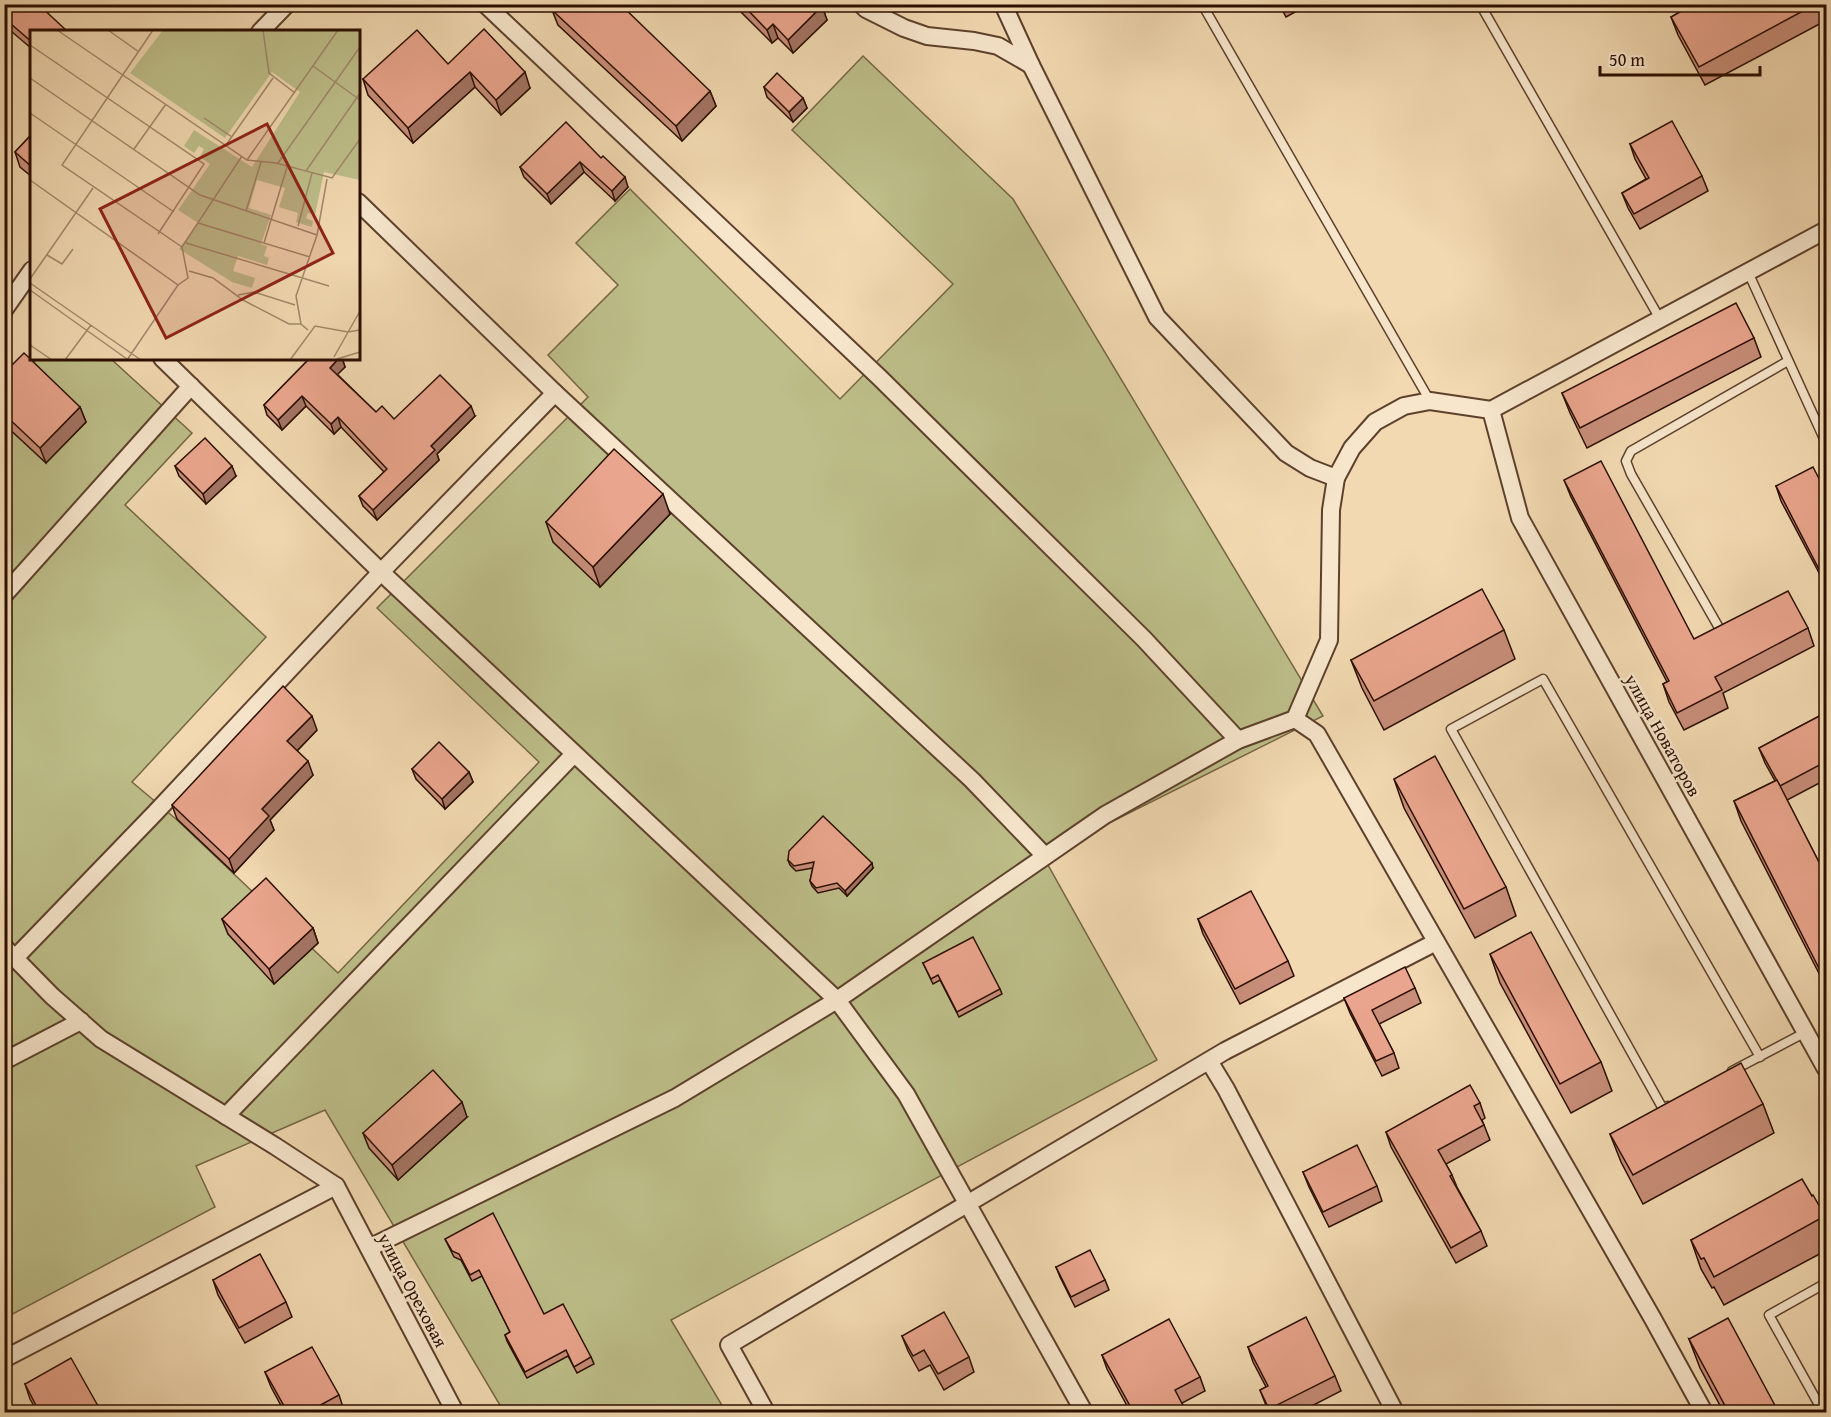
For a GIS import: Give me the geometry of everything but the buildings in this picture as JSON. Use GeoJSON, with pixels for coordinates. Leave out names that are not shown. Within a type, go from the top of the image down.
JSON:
{"type":"FeatureCollection","features":[{"type":"Feature","properties":{"kind":"street"},"geometry":{"type":"LineString","coordinates":[[262,30],[287,4]]}},
{"type":"Feature","properties":{"kind":"street"},"geometry":{"type":"LineString","coordinates":[[485,4],[880,378],[1144,639],[1238,740]]}},
{"type":"Feature","properties":{"kind":"street"},"geometry":{"type":"LineString","coordinates":[[861,4],[866,9],[904,28],[927,36],[998,46],[1030,65]]}},
{"type":"Feature","properties":{"kind":"street"},"geometry":{"type":"LineString","coordinates":[[1003,4],[1030,65],[1156,317],[1286,453],[1310,468],[1336,478]]}},
{"type":"Feature","properties":{"kind":"street"},"geometry":{"type":"LineString","coordinates":[[360,204],[555,393],[972,780],[1045,856]]}},
{"type":"Feature","properties":{"kind":"street"},"geometry":{"type":"LineString","coordinates":[[369,1248],[675,1098],[837,1000],[1105,815],[1238,740],[1295,719],[1329,640],[1331,510],[1336,478],[1352,448],[1375,422],[1404,406],[1430,401],[1491,410],[1827,230]]}},
{"type":"Feature","properties":{"kind":"street"},"geometry":{"type":"LineString","coordinates":[[4,310],[30,273]]}},
{"type":"Feature","properties":{"kind":"street"},"geometry":{"type":"LineString","coordinates":[[164,360],[381,572],[837,1000],[906,1094],[1084,1413]]}},
{"type":"Feature","properties":{"kind":"street"},"geometry":{"type":"LineString","coordinates":[[4,595],[191,386]]}},
{"type":"Feature","properties":{"kind":"street"},"geometry":{"type":"LineString","coordinates":[[4,1359],[336,1186],[101,1039],[52,996],[10,952],[155,813],[381,572],[555,393]]}},
{"type":"Feature","properties":{"kind":"street","name":"улица Новаторов"},"geometry":{"type":"LineString","coordinates":[[1491,410],[1520,518],[1827,1069]]}},
{"type":"Feature","properties":{"kind":"street"},"geometry":{"type":"LineString","coordinates":[[1295,719],[1317,734],[1653,1319],[1704,1413]]}},
{"type":"Feature","properties":{"kind":"street"},"geometry":{"type":"LineString","coordinates":[[226,1116],[574,754]]}},
{"type":"Feature","properties":{"kind":"street"},"geometry":{"type":"LineString","coordinates":[[766,1413],[729,1345],[1209,1061],[1436,942]]}},
{"type":"Feature","properties":{"kind":"street"},"geometry":{"type":"LineString","coordinates":[[4,1061],[81,1021]]}},
{"type":"Feature","properties":{"kind":"street"},"geometry":{"type":"LineString","coordinates":[[1209,1061],[1232,1099],[1395,1413]]}},
{"type":"Feature","properties":{"kind":"street","name":"улица Ореховая"},"geometry":{"type":"LineString","coordinates":[[336,1186],[454,1412]]}},
{"type":"Feature","properties":{"kind":"lane"},"geometry":{"type":"LineString","coordinates":[[1202,4],[1430,401]]}},
{"type":"Feature","properties":{"kind":"lane"},"geometry":{"type":"LineString","coordinates":[[1480,4],[1660,319]]}},
{"type":"Feature","properties":{"kind":"lane"},"geometry":{"type":"LineString","coordinates":[[1748,272],[1827,443]]}},
{"type":"Feature","properties":{"kind":"lane"},"geometry":{"type":"LineString","coordinates":[[1718,626],[1631,474],[1626,461],[1632,451],[1788,361]]}},
{"type":"Feature","properties":{"kind":"lane"},"geometry":{"type":"LineString","coordinates":[[1672,1104],[1663,1109],[1451,729],[1543,679],[1760,1057]]}},
{"type":"Feature","properties":{"kind":"lane"},"geometry":{"type":"LineString","coordinates":[[1721,1078],[1806,1032]]}},
{"type":"Feature","properties":{"kind":"lane"},"geometry":{"type":"LineString","coordinates":[[1823,1413],[1769,1315],[1827,1283]]}},
{"type":"Feature","properties":{"kind":"green space"},"geometry":{"type":"Polygon","coordinates":[[[863,56],[1013,199],[1323,716],[1043,856],[1157,1060],[671,1320],[726,1412],[504,1412],[325,1110],[196,1166],[215,1207],[5,1318],[4,424],[46,463],[29,367],[36,360],[112,360],[192,433],[125,505],[266,637],[132,782],[176,819],[338,973],[539,762],[377,608],[588,397],[548,355],[618,285],[576,243],[630,189],[840,399],[953,284],[792,130],[863,56]]]}}]}
